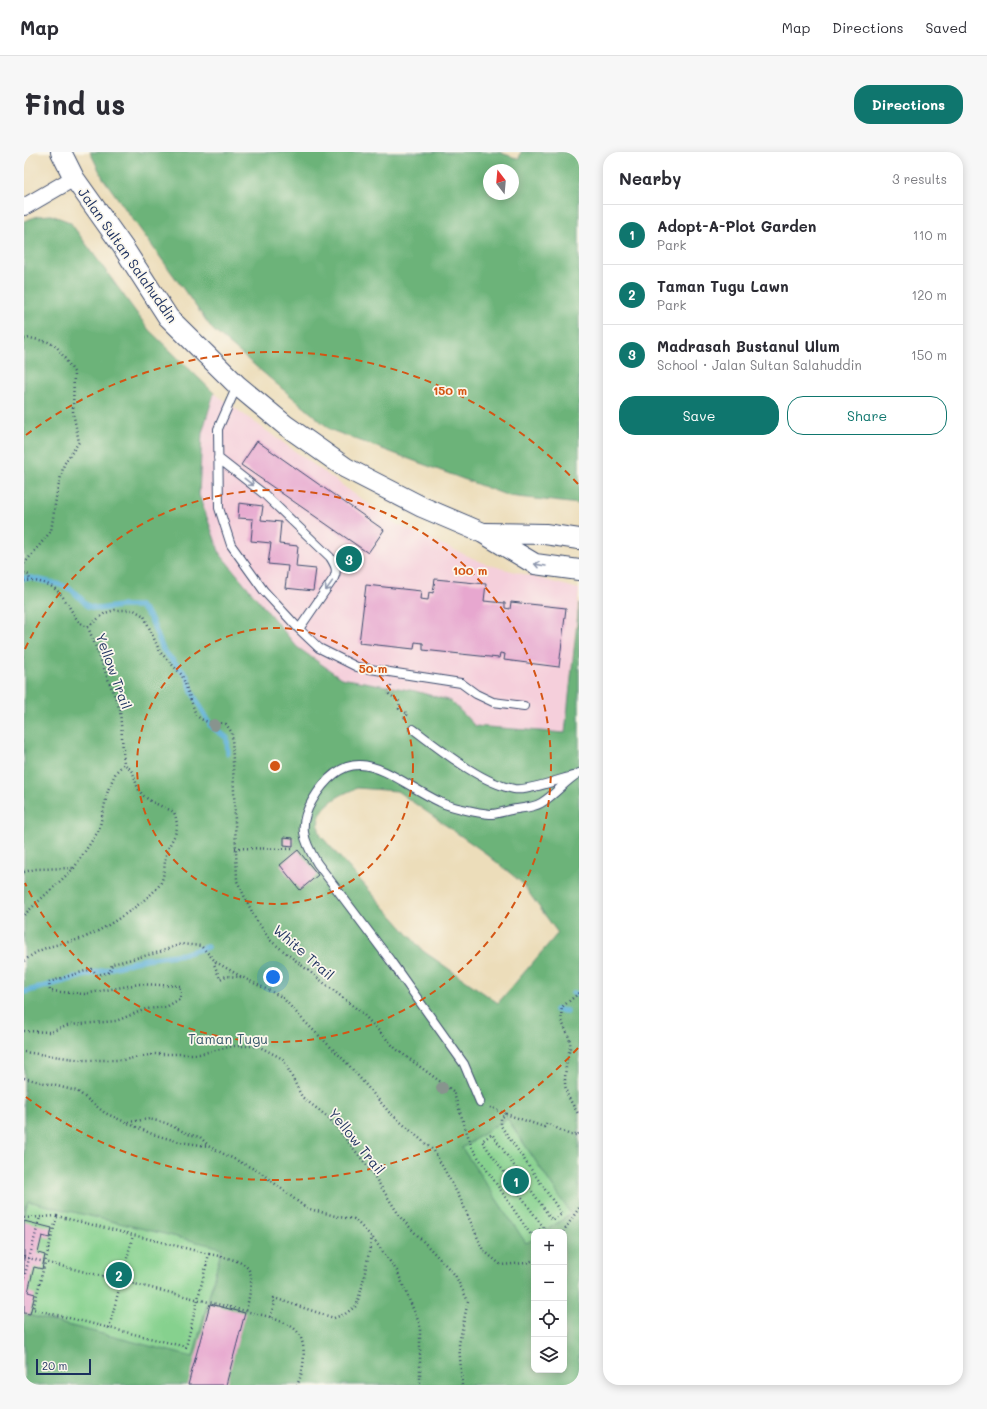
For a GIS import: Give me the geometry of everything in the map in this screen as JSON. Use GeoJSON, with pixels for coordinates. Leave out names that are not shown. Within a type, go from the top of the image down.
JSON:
{"type":"FeatureCollection","features":[{"type":"Feature","properties":{"kind":"street","name":"Jalan Sultan Salahuddin"},"geometry":{"type":"LineString","coordinates":[[61,152],[74,178],[123,247],[168,317],[238,386],[285,425],[346,468],[422,507],[483,533],[535,564],[579,570]]}},
{"type":"Feature","properties":{"kind":"street"},"geometry":{"type":"LineString","coordinates":[[24,207],[74,178]]}},
{"type":"Feature","properties":{"kind":"street","name":"Jalan Sultan Salahuddin"},"geometry":{"type":"LineString","coordinates":[[483,533],[544,534],[579,539]]}},
{"type":"Feature","properties":{"kind":"lane"},"geometry":{"type":"LineString","coordinates":[[238,386],[218,429],[219,508],[231,545],[264,591],[319,648],[357,667],[460,683],[476,694],[493,702],[524,706]]}},
{"type":"Feature","properties":{"kind":"lane"},"geometry":{"type":"LineString","coordinates":[[218,458],[264,494],[334,564],[337,571],[334,578],[299,629]]}},
{"type":"Feature","properties":{"kind":"lane"},"geometry":{"type":"LineString","coordinates":[[414,729],[450,756],[492,782],[515,789],[534,786],[577,774]]}},
{"type":"Feature","properties":{"kind":"lane"},"geometry":{"type":"LineString","coordinates":[[480,1102],[464,1064],[390,960],[307,848],[303,835],[304,818],[324,781],[336,771],[355,765],[370,766],[442,803],[491,814],[540,804],[577,774]]}},
{"type":"Feature","properties":{"kind":"path"},"geometry":{"type":"LineString","coordinates":[[24,339],[30,338],[48,342],[57,347],[74,372],[73,412],[79,442],[64,464],[57,492],[51,531],[24,564]]}},
{"type":"Feature","properties":{"kind":"path"},"geometry":{"type":"LineString","coordinates":[[24,573],[31,577],[30,581]]}},
{"type":"Feature","properties":{"kind":"path","name":"Yellow Trail"},"geometry":{"type":"LineString","coordinates":[[24,581],[30,581],[52,587],[60,593],[80,624],[88,627],[120,710],[124,764]]}},
{"type":"Feature","properties":{"kind":"path","name":"White Trail"},"geometry":{"type":"LineString","coordinates":[[88,627],[105,613],[115,610],[134,610],[144,616],[160,652],[182,675],[196,715],[201,720],[226,724],[232,733],[237,881],[255,918],[272,941],[362,1012],[396,1049],[453,1091],[472,1148],[531,1235]]}},
{"type":"Feature","properties":{"kind":"path"},"geometry":{"type":"LineString","coordinates":[[393,673],[389,694],[400,702],[399,709],[408,714],[403,720],[414,729]]}},
{"type":"Feature","properties":{"kind":"path"},"geometry":{"type":"LineString","coordinates":[[24,915],[74,868],[98,830],[108,790],[116,772],[124,764],[133,770],[139,791],[148,799],[174,812],[177,820],[176,836],[166,854],[161,884],[148,896],[115,920],[81,939],[48,946],[24,961]]}},
{"type":"Feature","properties":{"kind":"path"},"geometry":{"type":"LineString","coordinates":[[235,848],[288,850],[307,848]]}},
{"type":"Feature","properties":{"kind":"path"},"geometry":{"type":"LineString","coordinates":[[24,872],[35,869],[74,868]]}},
{"type":"Feature","properties":{"kind":"path"},"geometry":{"type":"LineString","coordinates":[[24,1030],[50,1032],[70,1025],[116,1021],[146,1009],[166,1007],[180,999],[182,986],[140,984],[84,994],[50,991],[49,982],[92,969],[97,976],[110,972],[112,964],[160,952],[181,944],[201,946],[216,962],[282,998],[304,1022],[347,1063],[389,1112],[434,1151],[464,1206],[484,1250],[501,1265],[526,1263],[531,1261]]}},
{"type":"Feature","properties":{"kind":"path"},"geometry":{"type":"LineString","coordinates":[[216,962],[214,964],[220,979],[226,976],[242,977]]}},
{"type":"Feature","properties":{"kind":"path"},"geometry":{"type":"LineString","coordinates":[[579,993],[562,1007],[560,1014],[570,1042],[564,1084],[566,1094],[579,1115]]}},
{"type":"Feature","properties":{"kind":"path","name":"Yellow Trail"},"geometry":{"type":"LineString","coordinates":[[24,1052],[82,1060],[123,1060],[154,1054],[199,1054],[233,1046],[258,1046],[283,1060],[302,1097],[329,1118],[369,1168],[401,1218],[455,1275],[468,1301],[459,1344],[462,1385]]}},
{"type":"Feature","properties":{"kind":"path"},"geometry":{"type":"LineString","coordinates":[[24,1078],[77,1091],[105,1113],[159,1136],[180,1142],[208,1146],[260,1172],[306,1208],[338,1217],[354,1219],[372,1237],[397,1271],[420,1325],[420,1385]]}},
{"type":"Feature","properties":{"kind":"path","name":"White Trail"},"geometry":{"type":"LineString","coordinates":[[540,1229],[542,1227],[482,1141],[492,1134],[552,1220],[562,1214],[501,1126],[501,1118],[506,1114],[544,1127],[547,1123],[570,1135],[579,1133]]}},
{"type":"Feature","properties":{"kind":"path"},"geometry":{"type":"LineString","coordinates":[[127,1122],[149,1119],[166,1123],[188,1134],[200,1137],[208,1146]]}},
{"type":"Feature","properties":{"kind":"path"},"geometry":{"type":"LineString","coordinates":[[565,1229],[579,1208]]}},
{"type":"Feature","properties":{"kind":"path"},"geometry":{"type":"LineString","coordinates":[[57,1216],[33,1309],[186,1347],[209,1254]]}},
{"type":"Feature","properties":{"kind":"path"},"geometry":{"type":"LineString","coordinates":[[24,1218],[57,1216],[234,1259],[244,1264],[250,1272],[253,1281],[246,1312]]}},
{"type":"Feature","properties":{"kind":"path"},"geometry":{"type":"LineString","coordinates":[[24,1278],[40,1217]]}},
{"type":"Feature","properties":{"kind":"path"},"geometry":{"type":"LineString","coordinates":[[109,1328],[133,1235]]}},
{"type":"Feature","properties":{"kind":"path"},"geometry":{"type":"LineString","coordinates":[[270,1318],[275,1302],[273,1300],[274,1298],[334,1318],[345,1314],[356,1306],[362,1287],[372,1237]]}},
{"type":"Feature","properties":{"kind":"path"},"geometry":{"type":"LineString","coordinates":[[24,1257],[270,1318],[289,1325],[299,1333],[302,1343],[303,1375],[297,1385]]}},
{"type":"Feature","properties":{"kind":"shaded area"},"geometry":{"type":"Polygon","coordinates":[[[214,393],[396,524],[486,564],[579,589],[565,733],[475,726],[451,701],[415,691],[341,678],[297,647],[220,554],[199,495],[202,433],[214,393]]]}},
{"type":"Feature","properties":{"kind":"green space"},"geometry":{"type":"Polygon","coordinates":[[[90,152],[498,152],[519,159],[521,152],[579,152],[579,504],[509,496],[331,430],[213,330],[103,178],[90,152]]]}},
{"type":"Feature","properties":{"kind":"green space","name":"Taman Tugu"},"geometry":{"type":"Polygon","coordinates":[[[51,215],[70,222],[149,330],[214,393],[202,433],[199,495],[220,554],[297,647],[341,678],[415,691],[451,701],[475,726],[565,733],[579,604],[579,1385],[24,1385],[24,1314],[193,1357],[222,1248],[28,1201],[24,1215],[24,221],[38,216],[51,215]],[[357,788],[341,795],[327,805],[322,811],[319,819],[321,836],[423,951],[498,1003],[558,933],[521,882],[484,852],[397,791],[357,788]]]}},
{"type":"Feature","properties":{"kind":"green space"},"geometry":{"type":"Polygon","coordinates":[[[507,1118],[571,1214],[548,1229],[531,1229],[531,1241],[526,1244],[462,1148],[507,1118]]]}},
{"type":"Feature","properties":{"kind":"green space"},"geometry":{"type":"Polygon","coordinates":[[[28,1201],[222,1247],[193,1358],[24,1314],[24,1215],[28,1201]]]}},
{"type":"Feature","properties":{"kind":"building"},"geometry":{"type":"Polygon","coordinates":[[[257,441],[384,530],[368,553],[241,465],[257,441]]]}},
{"type":"Feature","properties":{"kind":"building"},"geometry":{"type":"Polygon","coordinates":[[[239,503],[263,506],[261,520],[281,522],[279,544],[298,546],[296,567],[316,569],[313,591],[285,588],[288,566],[268,564],[271,543],[251,541],[253,519],[238,518],[239,503]]]}},
{"type":"Feature","properties":{"kind":"building"},"geometry":{"type":"Polygon","coordinates":[[[435,579],[486,584],[484,601],[505,603],[505,608],[510,609],[511,602],[566,608],[559,667],[504,660],[505,654],[500,653],[499,658],[423,650],[423,643],[415,642],[414,649],[359,643],[366,585],[421,591],[420,599],[428,600],[429,592],[433,593],[435,579]]]}},
{"type":"Feature","properties":{"kind":"building"},"geometry":{"type":"Polygon","coordinates":[[[284,837],[293,838],[293,846],[284,845],[284,837]]]}},
{"type":"Feature","properties":{"kind":"building"},"geometry":{"type":"Polygon","coordinates":[[[298,850],[318,875],[300,890],[280,865],[298,850]]]}},
{"type":"Feature","properties":{"kind":"building"},"geometry":{"type":"Polygon","coordinates":[[[24,1221],[52,1228],[50,1238],[42,1236],[38,1253],[45,1255],[42,1269],[34,1267],[28,1292],[35,1294],[30,1314],[24,1313],[24,1221]]]}},
{"type":"Feature","properties":{"kind":"building"},"geometry":{"type":"Polygon","coordinates":[[[210,1304],[245,1313],[226,1385],[188,1385],[210,1304]]]}},
{"type":"Feature","properties":{"kind":"waterway"},"geometry":{"type":"LineString","coordinates":[[24,578],[32,578],[61,585],[72,590],[88,606],[99,609],[120,606],[140,606],[151,619],[163,650],[187,676],[193,694],[208,720]]}},
{"type":"Feature","properties":{"kind":"waterway"},"geometry":{"type":"LineString","coordinates":[[210,725],[227,738],[228,753]]}},
{"type":"Feature","properties":{"kind":"waterway"},"geometry":{"type":"LineString","coordinates":[[24,992],[145,959],[183,954],[207,947]]}},
{"type":"Feature","properties":{"kind":"waterway"},"geometry":{"type":"LineString","coordinates":[[573,993],[579,995]]}},
{"type":"Feature","properties":{"kind":"waterway"},"geometry":{"type":"LineString","coordinates":[[556,1010],[567,1011]]}},
{"type":"Feature","properties":{"kind":"place","name":"Madrasah Bustanul Ulum"},"geometry":{"type":"Point","coordinates":[349,559]}},
{"type":"Feature","properties":{"kind":"place","name":"Adopt-A-Plot Garden"},"geometry":{"type":"Point","coordinates":[516,1181]}},
{"type":"Feature","properties":{"kind":"place","name":"Taman Tugu Lawn"},"geometry":{"type":"Point","coordinates":[119,1275]}}]}
